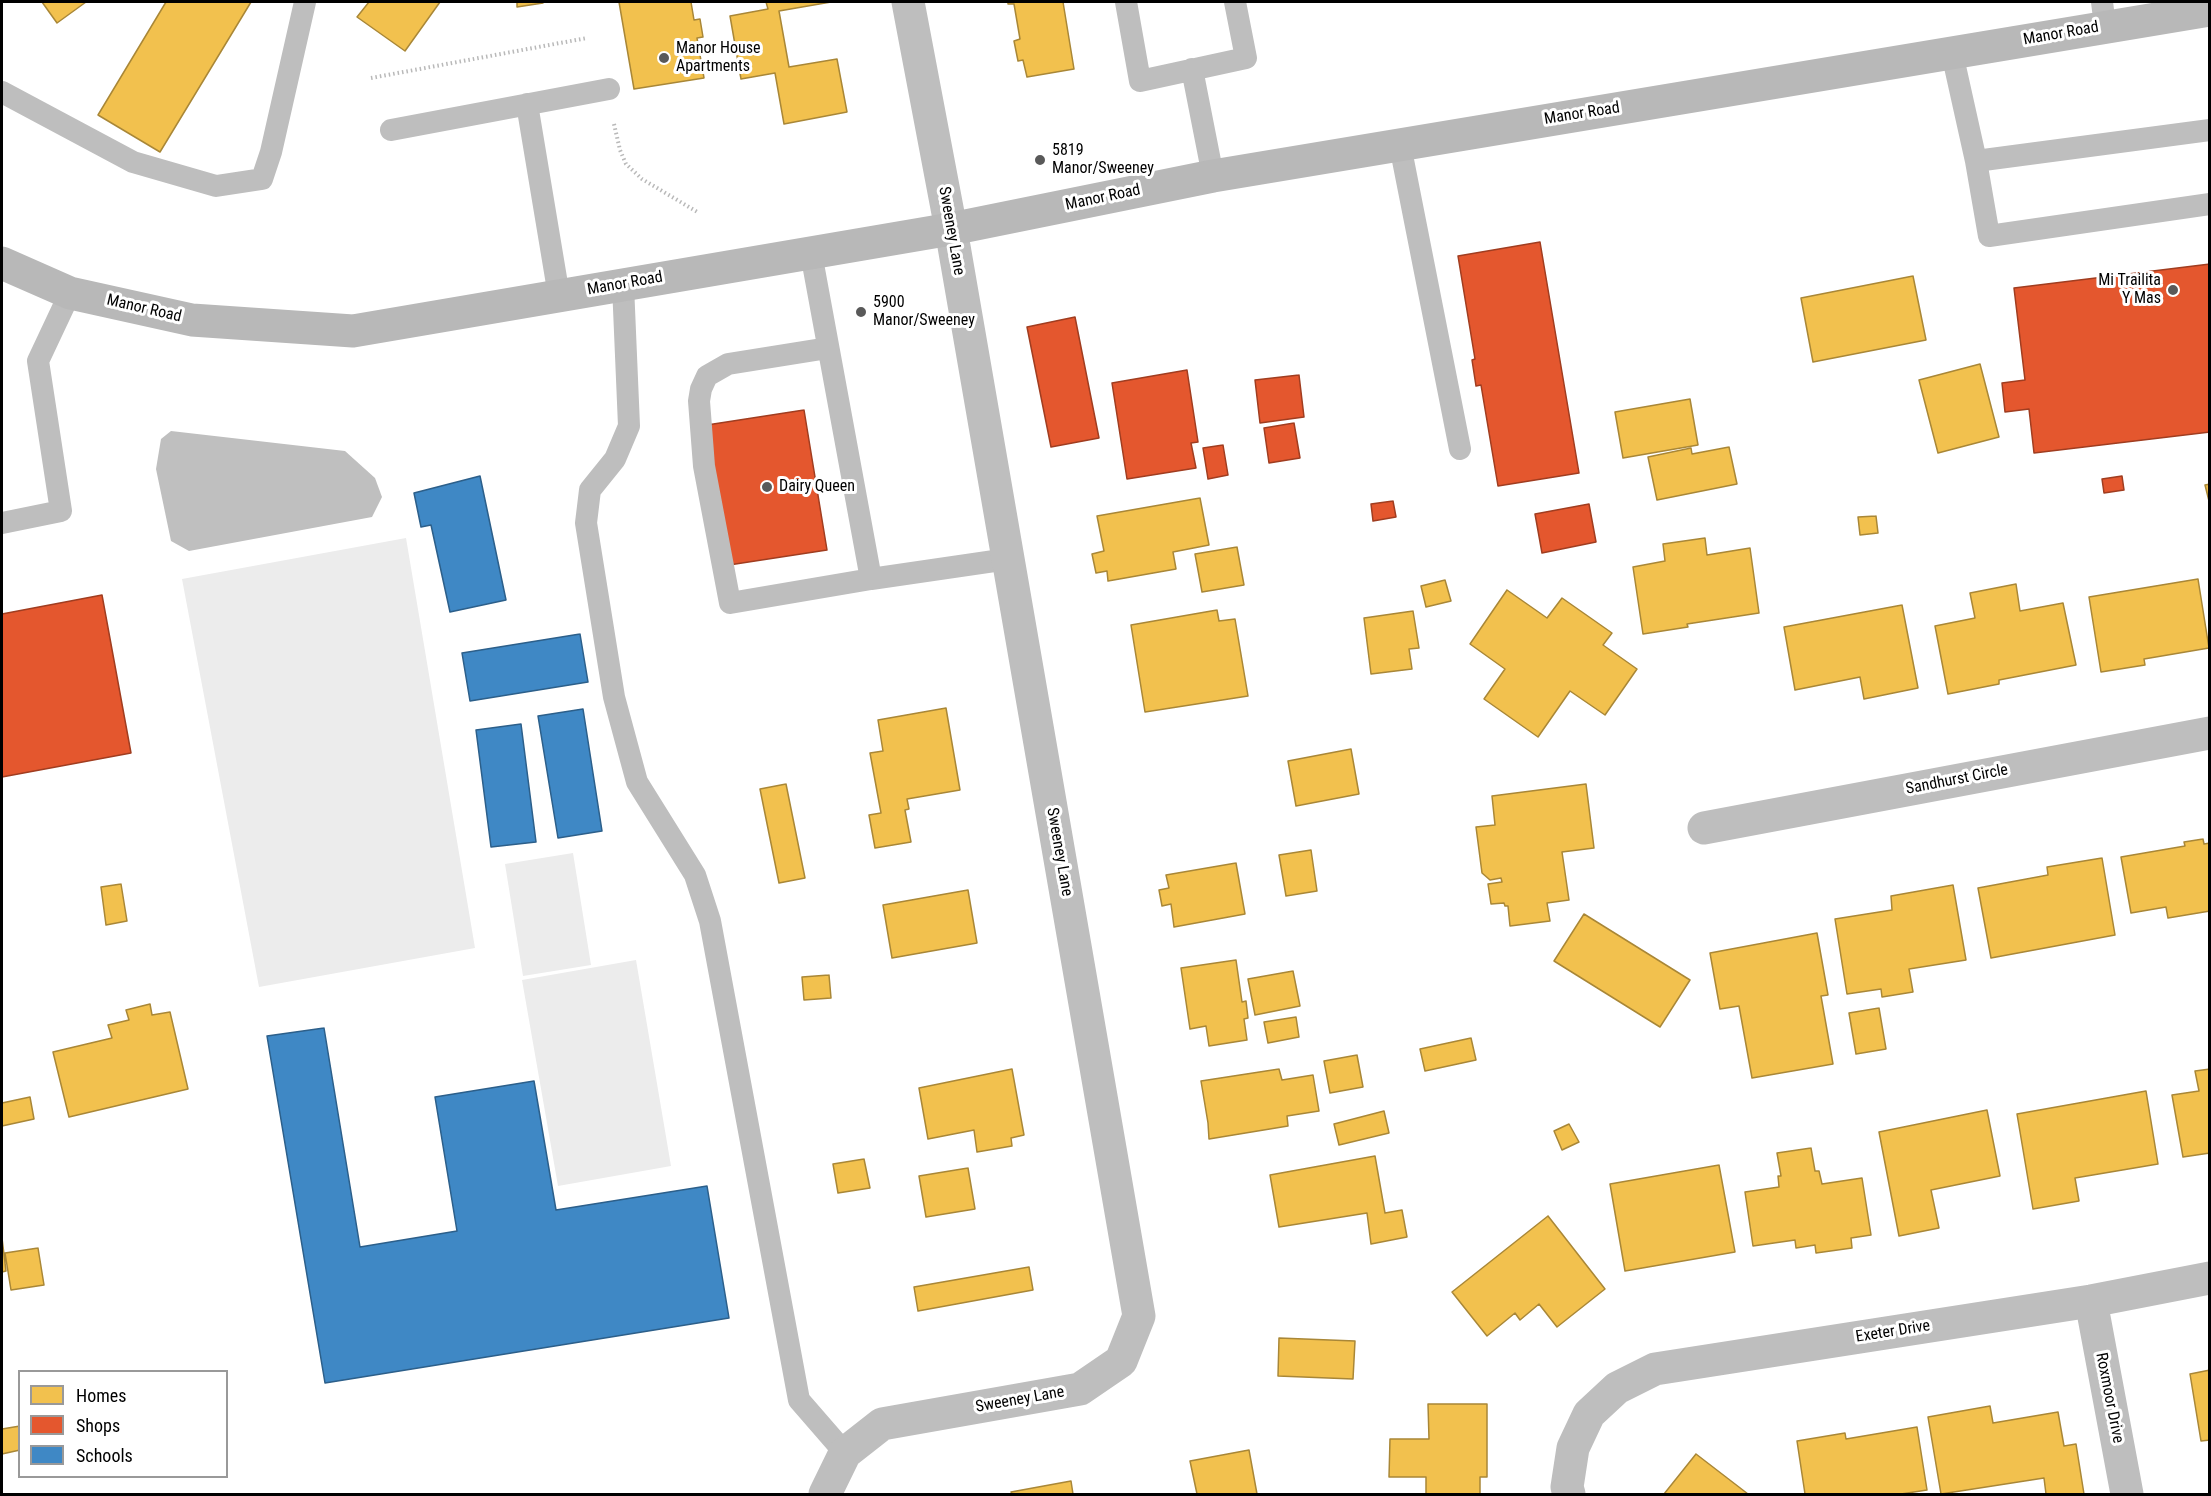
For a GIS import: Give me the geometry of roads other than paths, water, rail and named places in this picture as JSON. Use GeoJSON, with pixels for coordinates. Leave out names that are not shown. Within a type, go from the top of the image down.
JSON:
{"type":"FeatureCollection","features":[{"type":"Feature","properties":{"kind":"main road","name":"Manor Road"},"geometry":{"type":"LineString","coordinates":[[2,263],[70,293],[192,320],[353,331],[951,229],[1213,176],[1952,53],[2104,14],[2210,10]]}},
{"type":"Feature","properties":{"kind":"street","name":"Sweeney Lane"},"geometry":{"type":"LineString","coordinates":[[825,1494],[845,1453],[882,1425],[1080,1389],[1121,1361],[1139,1316],[951,229],[908,2]]}},
{"type":"Feature","properties":{"kind":"street","name":"Sandhurst Circle"},"geometry":{"type":"LineString","coordinates":[[1704,828],[2210,733]]}},
{"type":"Feature","properties":{"kind":"street","name":"Exeter Drive"},"geometry":{"type":"LineString","coordinates":[[1569,1494],[1573,1448],[1589,1414],[1617,1388],[1655,1369],[2091,1301],[2210,1278]]}},
{"type":"Feature","properties":{"kind":"street","name":"Roxmoor Drive"},"geometry":{"type":"LineString","coordinates":[[2091,1301],[2127,1494]]}},
{"type":"Feature","properties":{"kind":"lane"},"geometry":{"type":"LineString","coordinates":[[2,92],[133,162],[216,186],[262,179],[271,152],[305,2]]}},
{"type":"Feature","properties":{"kind":"lane"},"geometry":{"type":"LineString","coordinates":[[1126,2],[1140,81],[1246,58],[1235,2]]}},
{"type":"Feature","properties":{"kind":"lane"},"geometry":{"type":"LineString","coordinates":[[1952,53],[1976,161],[1989,236],[2210,204]]}},
{"type":"Feature","properties":{"kind":"lane"},"geometry":{"type":"LineString","coordinates":[[1192,69],[1213,176]]}},
{"type":"Feature","properties":{"kind":"lane"},"geometry":{"type":"LineString","coordinates":[[392,130],[609,89]]}},
{"type":"Feature","properties":{"kind":"lane"},"geometry":{"type":"LineString","coordinates":[[527,104],[559,296]]}},
{"type":"Feature","properties":{"kind":"lane"},"geometry":{"type":"LineString","coordinates":[[1976,161],[2210,130]]}},
{"type":"Feature","properties":{"kind":"lane"},"geometry":{"type":"LineString","coordinates":[[1400,145],[1460,449]]}},
{"type":"Feature","properties":{"kind":"lane"},"geometry":{"type":"LineString","coordinates":[[811,253],[871,579]]}},
{"type":"Feature","properties":{"kind":"lane"},"geometry":{"type":"LineString","coordinates":[[623,285],[628,426],[615,459],[590,490],[586,523],[615,697],[637,782],[695,875],[710,921],[799,1400],[845,1453]]}},
{"type":"Feature","properties":{"kind":"lane"},"geometry":{"type":"LineString","coordinates":[[2,523],[61,511],[38,361],[70,293]]}},
{"type":"Feature","properties":{"kind":"lane"},"geometry":{"type":"LineString","coordinates":[[828,348],[728,364],[707,376],[701,389],[699,418],[704,466],[730,603],[1008,559]]}},
{"type":"Feature","properties":{"kind":"place","name":"Manor House Apartments"},"geometry":{"type":"Point","coordinates":[664,58]}},
{"type":"Feature","properties":{"kind":"place","name":"5819 Manor/Sweeney"},"geometry":{"type":"Point","coordinates":[1040,160]}},
{"type":"Feature","properties":{"kind":"place","name":"Mi Trailita Y Mas"},"geometry":{"type":"Point","coordinates":[2173,290]}},
{"type":"Feature","properties":{"kind":"place","name":"5900 Manor/Sweeney"},"geometry":{"type":"Point","coordinates":[861,312]}},
{"type":"Feature","properties":{"kind":"place","name":"Dairy Queen"},"geometry":{"type":"Point","coordinates":[767,487]}}]}
